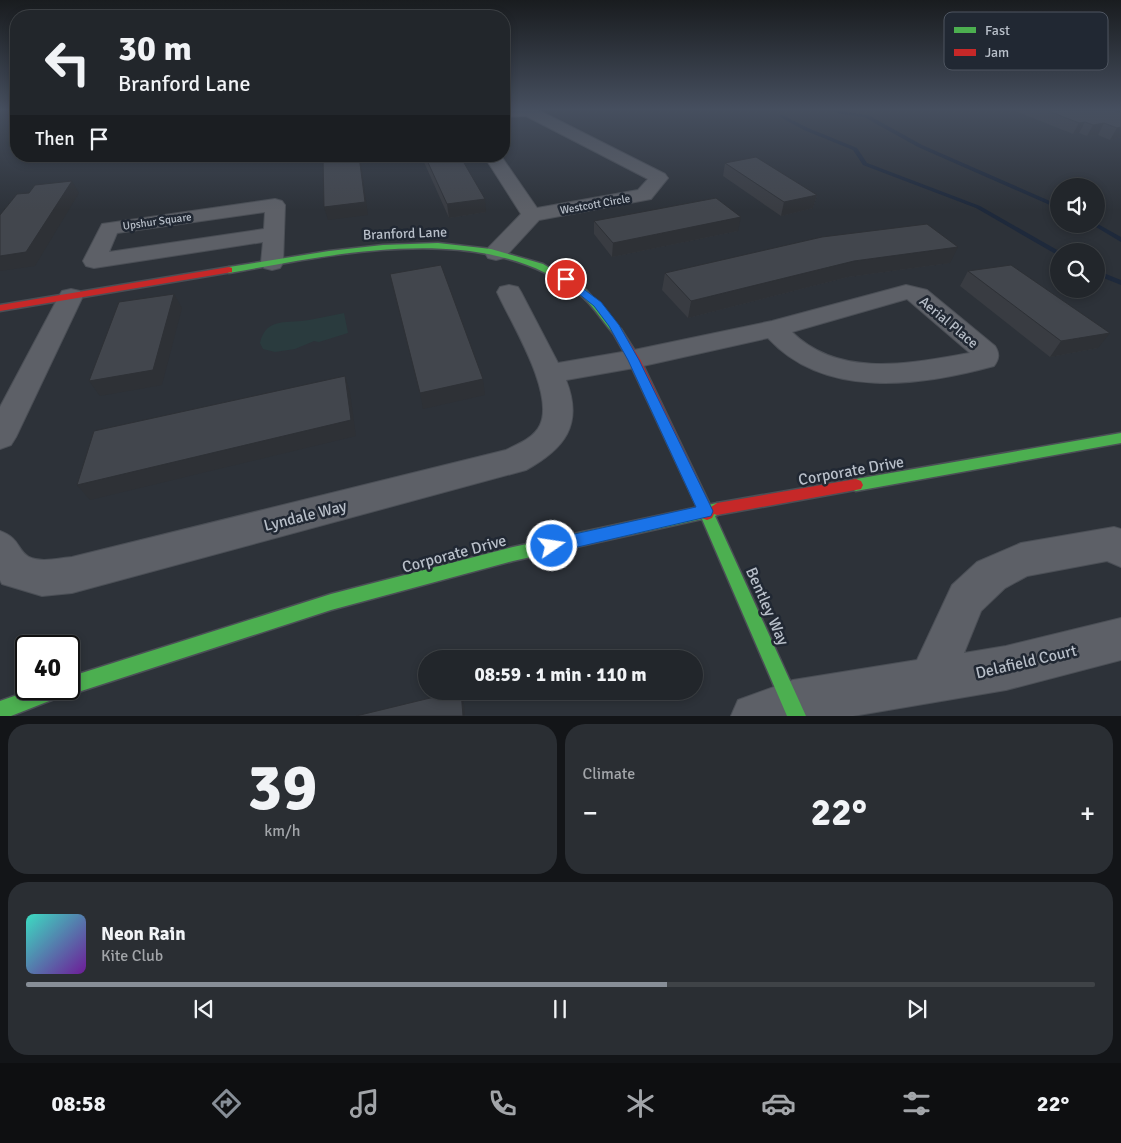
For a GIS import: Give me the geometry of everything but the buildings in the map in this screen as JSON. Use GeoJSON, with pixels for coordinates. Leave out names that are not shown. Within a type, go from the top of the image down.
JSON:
{"type":"FeatureCollection","features":[{"type":"Feature","properties":{"kind":"street","name":"Westcott Circle"},"geometry":{"type":"LineString","coordinates":[[532,215],[644,195],[659,178],[591,143]]}},
{"type":"Feature","properties":{"kind":"street"},"geometry":{"type":"LineString","coordinates":[[496,162],[532,215],[496,253]]}},
{"type":"Feature","properties":{"kind":"street","name":"Upshur Square"},"geometry":{"type":"LineString","coordinates":[[272,263],[274,234],[275,205],[108,228],[94,261],[274,234]]}},
{"type":"Feature","properties":{"kind":"street","name":"Branford Lane"},"geometry":{"type":"LineString","coordinates":[[0,308],[272,263],[396,246],[447,246],[496,253],[539,265],[581,289],[598,304],[614,325],[634,360],[706,511]]}},
{"type":"Feature","properties":{"kind":"street","name":"Lyndale Way"},"geometry":{"type":"LineString","coordinates":[[0,548],[16,571],[42,578],[72,575],[514,461],[539,448],[553,431],[559,413],[556,396],[548,374],[509,292]]}},
{"type":"Feature","properties":{"kind":"street","name":"Aerial Place"},"geometry":{"type":"LineString","coordinates":[[634,360],[774,329],[906,292],[918,295],[985,352],[984,360],[890,375],[858,374],[828,367],[798,352],[774,329]]}},
{"type":"Feature","properties":{"kind":"street"},"geometry":{"type":"LineString","coordinates":[[0,437],[71,296]]}},
{"type":"Feature","properties":{"kind":"street"},"geometry":{"type":"LineString","coordinates":[[548,374],[634,360]]}},
{"type":"Feature","properties":{"kind":"street","name":"Corporate Drive"},"geometry":{"type":"LineString","coordinates":[[80,682],[332,602],[513,554],[706,511],[1121,438]]}},
{"type":"Feature","properties":{"kind":"street","name":"Bentley Way"},"geometry":{"type":"LineString","coordinates":[[706,511],[781,711]]}},
{"type":"Feature","properties":{"kind":"street"},"geometry":{"type":"LineString","coordinates":[[931,680],[966,598],[991,575],[1021,560],[1114,543],[1121,550]]}},
{"type":"Feature","properties":{"kind":"street","name":"Delafield Court"},"geometry":{"type":"LineString","coordinates":[[781,711],[931,680],[1006,668],[1121,639]]}},
{"type":"Feature","properties":{"kind":"street"},"geometry":{"type":"LineString","coordinates":[[0,710],[29,700]]}},
{"type":"Feature","properties":{"kind":"shaded area"},"geometry":{"type":"Polygon","coordinates":[[[344,313],[348,333],[319,342],[314,341],[295,349],[275,352],[263,349],[260,343],[263,334],[273,325],[344,313]]]}},
{"type":"Feature","properties":{"kind":"waterway"},"geometry":{"type":"LineString","coordinates":[[841,143],[855,149],[865,164],[978,207],[1050,249]]}},
{"type":"Feature","properties":{"kind":"waterway"},"geometry":{"type":"LineString","coordinates":[[915,143],[1050,203]]}},
{"type":"Feature","properties":{"kind":"waterway"},"geometry":{"type":"LineString","coordinates":[[1105,231],[1121,240]]}},
{"type":"Feature","properties":{"kind":"waterway"},"geometry":{"type":"LineString","coordinates":[[1105,276],[1121,283]]}},
{"type":"Feature","properties":{"kind":"traffic: fast"},"geometry":{"type":"LineString","coordinates":[[229,270],[329,254],[383,248],[438,246],[491,251],[540,266],[583,292],[617,331]]}},
{"type":"Feature","properties":{"kind":"traffic: fast"},"geometry":{"type":"LineString","coordinates":[[856,485],[1121,438]]}},
{"type":"Feature","properties":{"kind":"traffic: fast"},"geometry":{"type":"LineString","coordinates":[[80,682],[331,602],[513,554],[717,509]]}},
{"type":"Feature","properties":{"kind":"traffic: fast"},"geometry":{"type":"LineString","coordinates":[[707,514],[797,716]]}},
{"type":"Feature","properties":{"kind":"traffic: fast"},"geometry":{"type":"LineString","coordinates":[[0,710],[29,700]]}},
{"type":"Feature","properties":{"kind":"traffic: jam"},"geometry":{"type":"LineString","coordinates":[[0,308],[229,270]]}},
{"type":"Feature","properties":{"kind":"traffic: jam"},"geometry":{"type":"LineString","coordinates":[[617,331],[634,359],[707,514]]}},
{"type":"Feature","properties":{"kind":"traffic: jam"},"geometry":{"type":"LineString","coordinates":[[717,509],[856,485]]}},
{"type":"Feature","properties":{"kind":"route"},"geometry":{"type":"LineString","coordinates":[[552,546],[706,511],[634,360],[614,325],[598,304],[566,279]]}}]}
